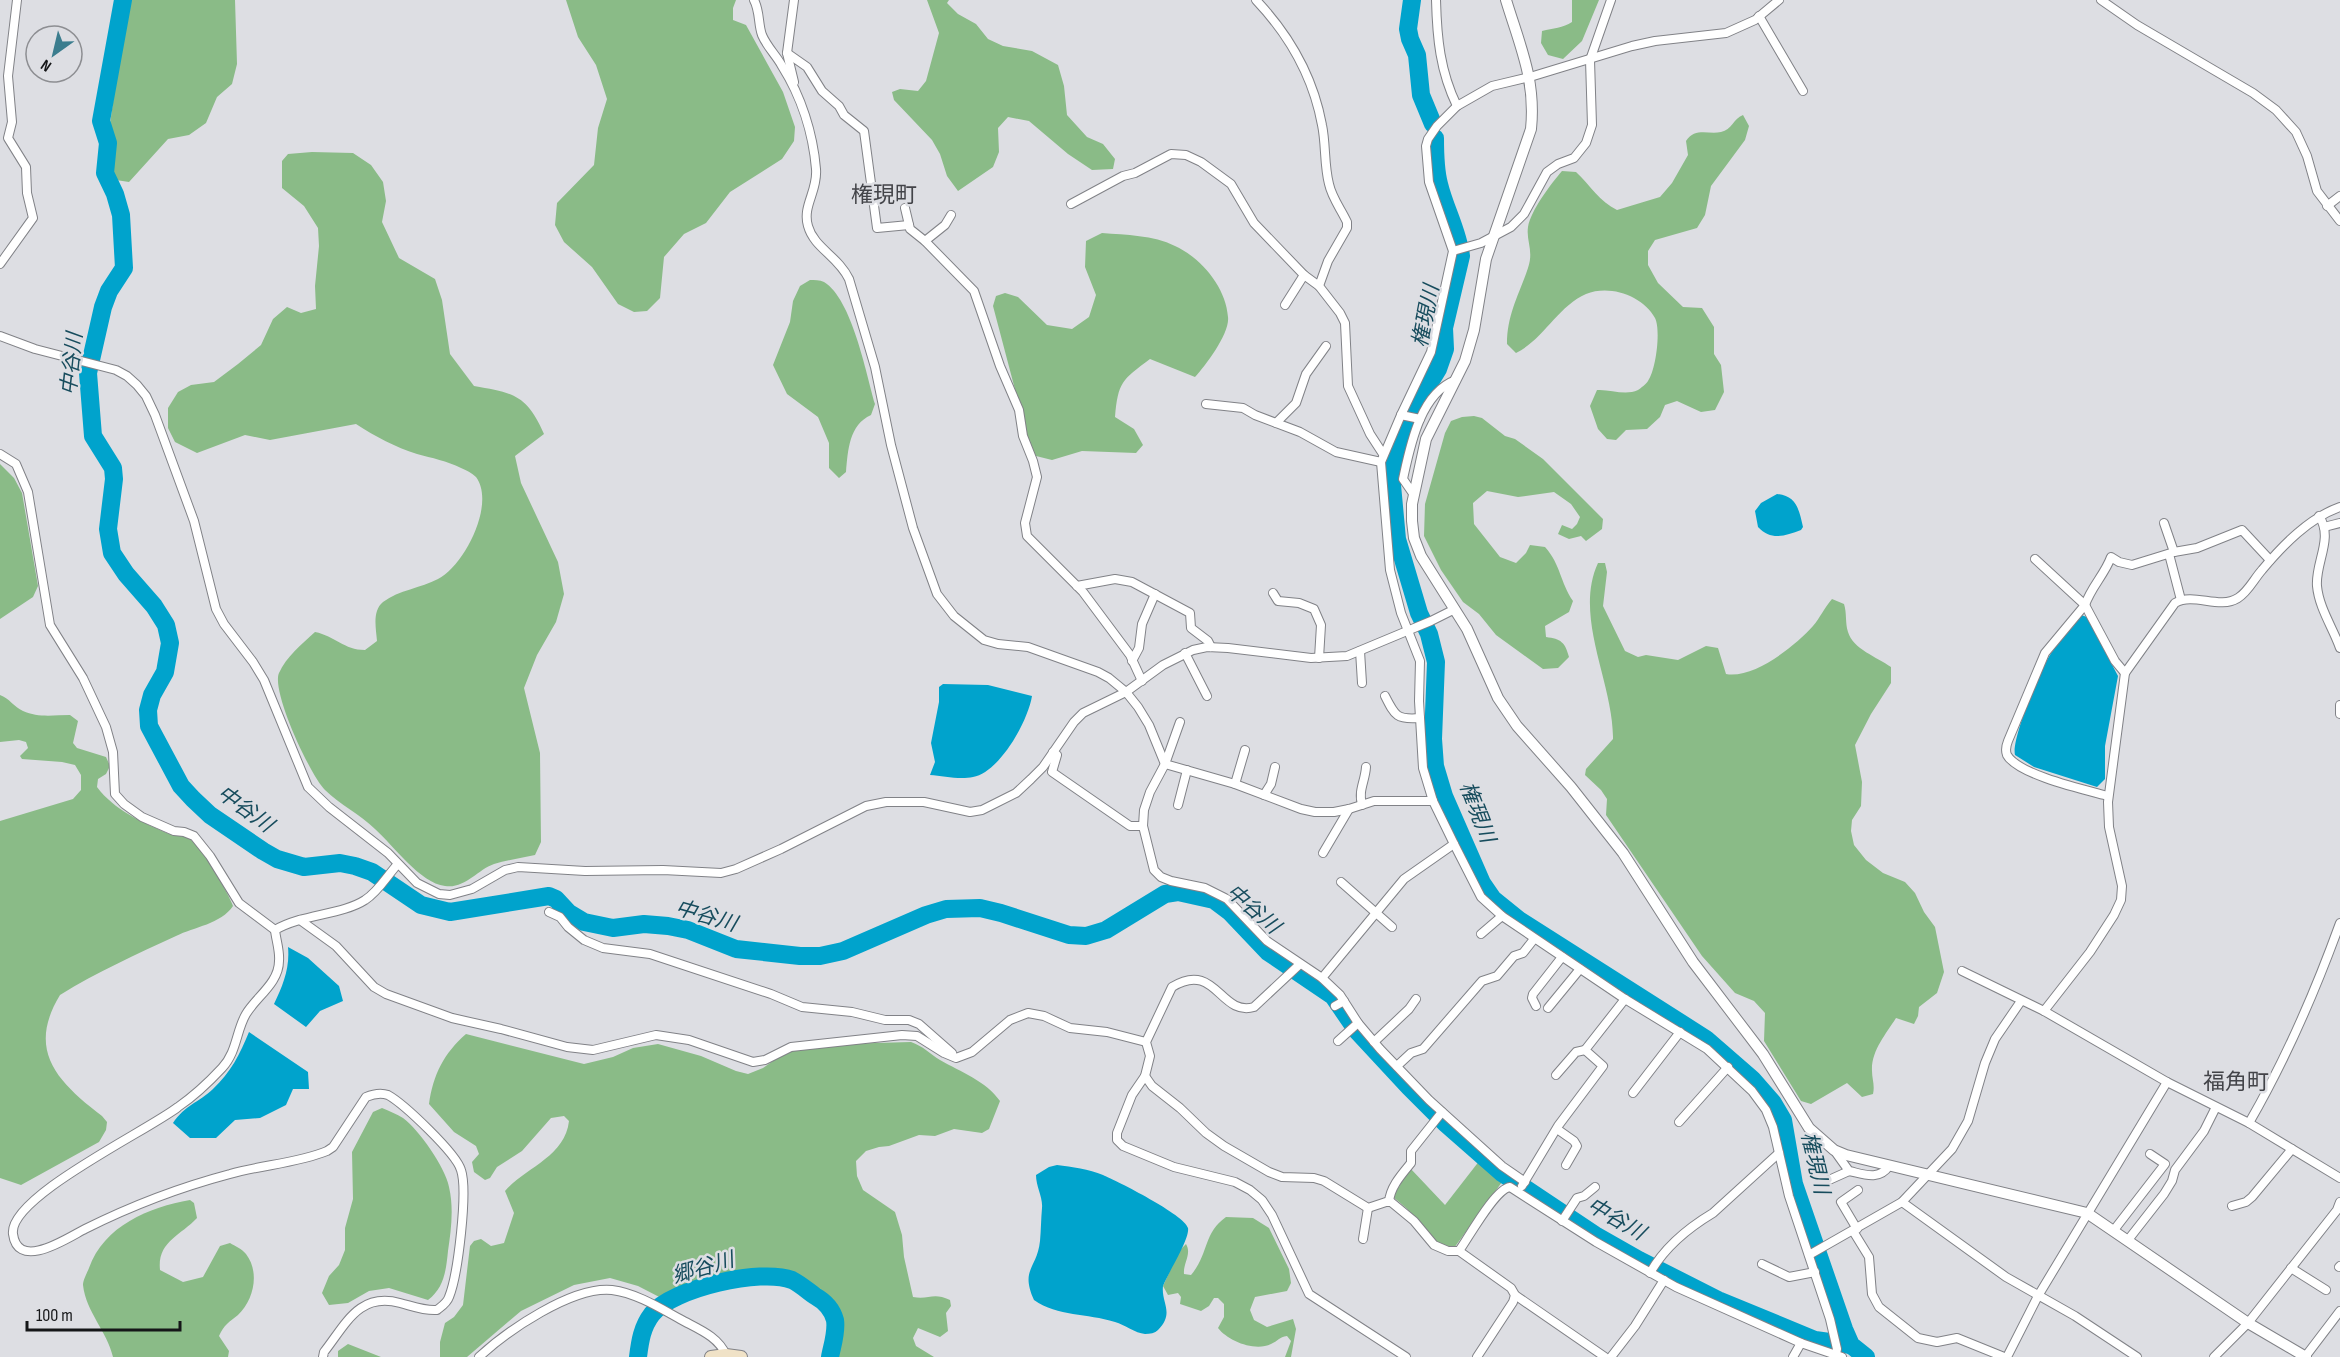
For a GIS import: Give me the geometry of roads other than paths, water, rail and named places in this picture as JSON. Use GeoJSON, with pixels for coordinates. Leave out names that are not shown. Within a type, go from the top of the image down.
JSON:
{"type":"FeatureCollection","features":[{"type":"Feature","properties":{"kind":"main road"},"geometry":{"type":"LineString","coordinates":[[711,1357],[726,1355],[741,1357]]}},
{"type":"Feature","properties":{"kind":"street"},"geometry":{"type":"LineString","coordinates":[[0,264],[33,218],[27,193],[26,167],[8,138],[12,122],[8,75],[17,0]]}},
{"type":"Feature","properties":{"kind":"street"},"geometry":{"type":"LineString","coordinates":[[754,0],[761,33],[795,88],[802,105],[816,167],[816,187],[806,211],[808,228],[818,243],[843,267],[849,279],[874,367],[891,445],[913,528],[938,594],[954,615],[984,640],[1028,647],[1098,672],[1126,692],[1149,725],[1165,764]]}},
{"type":"Feature","properties":{"kind":"street"},"geometry":{"type":"LineString","coordinates":[[794,0],[787,53],[795,88]]}},
{"type":"Feature","properties":{"kind":"street"},"geometry":{"type":"LineString","coordinates":[[1256,0],[1292,45],[1306,70],[1322,123],[1329,184],[1347,222],[1347,228],[1328,261],[1318,286]]}},
{"type":"Feature","properties":{"kind":"street"},"geometry":{"type":"LineString","coordinates":[[1436,0],[1437,43],[1449,90],[1457,106]]}},
{"type":"Feature","properties":{"kind":"street"},"geometry":{"type":"LineString","coordinates":[[1506,0],[1526,57],[1530,77],[1533,109],[1531,129],[1493,237],[1485,267],[1474,330],[1465,361],[1426,439],[1414,495],[1412,521],[1414,538],[1421,556],[1455,609],[1478,651],[1498,698],[1517,726],[1571,787],[1623,853],[1694,962],[1763,1053],[1809,1128],[1834,1150],[1849,1171]]}},
{"type":"Feature","properties":{"kind":"street"},"geometry":{"type":"LineString","coordinates":[[1458,250],[1493,237],[1511,227],[1524,214],[1547,172],[1558,164],[1574,158],[1586,143],[1592,125],[1590,60],[1611,0]]}},
{"type":"Feature","properties":{"kind":"street"},"geometry":{"type":"LineString","coordinates":[[1382,458],[1431,352],[1458,250],[1429,182],[1426,146],[1428,139],[1457,106],[1492,86],[1654,41],[1726,33],[1759,16],[1779,0]]}},
{"type":"Feature","properties":{"kind":"street"},"geometry":{"type":"LineString","coordinates":[[2101,0],[2137,25],[2253,93],[2276,110],[2302,142],[2317,191],[2340,221]]}},
{"type":"Feature","properties":{"kind":"street"},"geometry":{"type":"LineString","coordinates":[[1759,16],[1803,92]]}},
{"type":"Feature","properties":{"kind":"street"},"geometry":{"type":"LineString","coordinates":[[787,53],[807,67],[822,91],[839,106],[844,115],[864,131],[877,228],[909,225]]}},
{"type":"Feature","properties":{"kind":"street"},"geometry":{"type":"LineString","coordinates":[[1071,204],[1171,154],[1186,155],[1201,162],[1231,184],[1254,223],[1304,275],[1318,286],[1340,312],[1345,323],[1348,386],[1382,458],[1390,570],[1395,595],[1411,629],[1420,661],[1423,768],[1433,801],[1481,897],[1502,916],[1534,939],[1625,999],[1707,1049],[1752,1091],[1766,1110],[1773,1127],[1789,1196],[1835,1338],[1835,1354],[1801,1343],[1664,1280],[1522,1187],[1502,1166],[1439,1115],[1340,1003],[1322,978],[1299,965],[1267,941],[1227,899],[1205,888],[1161,877],[1150,862],[1143,826],[1144,810],[1150,792],[1165,764],[1180,722]]}},
{"type":"Feature","properties":{"kind":"street"},"geometry":{"type":"LineString","coordinates":[[2327,206],[2340,196]]}},
{"type":"Feature","properties":{"kind":"street"},"geometry":{"type":"LineString","coordinates":[[905,208],[909,225],[974,291],[1000,366],[1019,410],[1023,436],[1033,460],[1036,477],[1024,523],[1027,536],[1077,586],[1132,661],[1142,681]]}},
{"type":"Feature","properties":{"kind":"street"},"geometry":{"type":"LineString","coordinates":[[926,241],[945,225],[951,215]]}},
{"type":"Feature","properties":{"kind":"street"},"geometry":{"type":"LineString","coordinates":[[1285,305],[1304,275]]}},
{"type":"Feature","properties":{"kind":"street"},"geometry":{"type":"LineString","coordinates":[[0,336],[35,349],[116,370],[127,376],[146,396],[194,521],[216,609],[264,680],[308,787],[329,807],[388,853],[422,886],[439,894],[450,895],[472,889],[505,870],[518,867],[585,871],[663,870],[721,873],[774,853],[866,806],[904,801],[924,802],[970,812],[982,810],[1016,793],[1031,779],[1083,713],[1126,692],[1163,664],[1185,653],[1211,647],[1319,658],[1347,656],[1455,609]]}},
{"type":"Feature","properties":{"kind":"street"},"geometry":{"type":"LineString","coordinates":[[1276,423],[1296,403],[1306,374],[1326,346]]}},
{"type":"Feature","properties":{"kind":"street"},"geometry":{"type":"LineString","coordinates":[[1414,495],[1403,479],[1418,418],[1448,383],[1456,380]]}},
{"type":"Feature","properties":{"kind":"street"},"geometry":{"type":"LineString","coordinates":[[1206,404],[1243,408],[1300,432],[1336,452],[1382,458]]}},
{"type":"Feature","properties":{"kind":"street"},"geometry":{"type":"LineString","coordinates":[[1403,416],[1418,418]]}},
{"type":"Feature","properties":{"kind":"street"},"geometry":{"type":"LineString","coordinates":[[0,454],[16,464],[28,492],[50,625],[83,678],[106,727],[114,760],[115,794],[142,817],[174,831],[195,836],[239,903],[275,930],[279,961],[277,973],[247,1013],[228,1062],[178,1108],[52,1185],[17,1217],[13,1234],[16,1242],[22,1248],[28,1252],[38,1252],[89,1227],[192,1185],[269,1164],[321,1153],[333,1147],[366,1097],[381,1093],[423,1124],[452,1155],[462,1171],[464,1191],[458,1256],[451,1291],[448,1300],[436,1310],[420,1309],[388,1300],[369,1302],[354,1313],[324,1352],[323,1357]]}},
{"type":"Feature","properties":{"kind":"street"},"geometry":{"type":"LineString","coordinates":[[2044,1011],[2090,952],[2121,900],[2122,886],[2109,827],[2108,796],[2125,673],[2175,603],[2181,600],[2222,602],[2237,599],[2280,549],[2319,516],[2340,507]]}},
{"type":"Feature","properties":{"kind":"street"},"geometry":{"type":"LineString","coordinates":[[2319,516],[2324,527],[2317,586],[2327,619],[2340,648]]}},
{"type":"Feature","properties":{"kind":"street"},"geometry":{"type":"LineString","coordinates":[[2324,527],[2340,523]]}},
{"type":"Feature","properties":{"kind":"street"},"geometry":{"type":"LineString","coordinates":[[2164,524],[2181,600]]}},
{"type":"Feature","properties":{"kind":"street"},"geometry":{"type":"LineString","coordinates":[[2108,796],[2035,775],[2013,761],[2006,748],[2045,653],[2085,605],[2111,557],[2119,562],[2132,565],[2197,548],[2242,530],[2270,560]]}},
{"type":"Feature","properties":{"kind":"street"},"geometry":{"type":"LineString","coordinates":[[2035,559],[2085,605],[2115,661],[2125,673]]}},
{"type":"Feature","properties":{"kind":"street"},"geometry":{"type":"LineString","coordinates":[[1077,586],[1115,579],[1132,582],[1190,613],[1191,628],[1208,641],[1211,647]]}},
{"type":"Feature","properties":{"kind":"street"},"geometry":{"type":"LineString","coordinates":[[1273,593],[1278,601],[1299,603],[1314,609],[1321,625],[1319,658]]}},
{"type":"Feature","properties":{"kind":"street"},"geometry":{"type":"LineString","coordinates":[[1132,661],[1139,648],[1142,624],[1155,594]]}},
{"type":"Feature","properties":{"kind":"street"},"geometry":{"type":"LineString","coordinates":[[1360,651],[1362,683]]}},
{"type":"Feature","properties":{"kind":"street"},"geometry":{"type":"LineString","coordinates":[[1185,653],[1207,696]]}},
{"type":"Feature","properties":{"kind":"street"},"geometry":{"type":"LineString","coordinates":[[1378,705],[1386,699],[1399,718],[1405,720],[1420,718]]}},
{"type":"Feature","properties":{"kind":"street"},"geometry":{"type":"LineString","coordinates":[[2340,705],[2340,714]]}},
{"type":"Feature","properties":{"kind":"street"},"geometry":{"type":"LineString","coordinates":[[1235,784],[1245,750]]}},
{"type":"Feature","properties":{"kind":"street"},"geometry":{"type":"LineString","coordinates":[[1053,752],[1056,759],[1052,772],[1130,826],[1143,826]]}},
{"type":"Feature","properties":{"kind":"street"},"geometry":{"type":"LineString","coordinates":[[1165,764],[1235,784],[1308,810],[1334,812],[1374,801],[1433,801]]}},
{"type":"Feature","properties":{"kind":"street"},"geometry":{"type":"LineString","coordinates":[[1264,795],[1271,784],[1275,767]]}},
{"type":"Feature","properties":{"kind":"street"},"geometry":{"type":"LineString","coordinates":[[1362,805],[1360,788],[1366,767]]}},
{"type":"Feature","properties":{"kind":"street"},"geometry":{"type":"LineString","coordinates":[[1178,805],[1187,770]]}},
{"type":"Feature","properties":{"kind":"street"},"geometry":{"type":"LineString","coordinates":[[1323,853],[1349,809]]}},
{"type":"Feature","properties":{"kind":"street"},"geometry":{"type":"LineString","coordinates":[[1322,978],[1404,879],[1454,844]]}},
{"type":"Feature","properties":{"kind":"street"},"geometry":{"type":"LineString","coordinates":[[275,930],[287,923],[355,905],[378,888],[398,865]]}},
{"type":"Feature","properties":{"kind":"street"},"geometry":{"type":"LineString","coordinates":[[1341,882],[1392,927]]}},
{"type":"Feature","properties":{"kind":"street"},"geometry":{"type":"LineString","coordinates":[[549,912],[560,917],[584,940],[603,948],[650,954],[771,994],[802,1007],[852,1012],[896,1022],[909,1020],[919,1024],[956,1058]]}},
{"type":"Feature","properties":{"kind":"street"},"geometry":{"type":"LineString","coordinates":[[1481,934],[1502,916]]}},
{"type":"Feature","properties":{"kind":"street"},"geometry":{"type":"LineString","coordinates":[[300,920],[336,946],[374,987],[386,994],[452,1018],[567,1047],[593,1050],[656,1035],[689,1040],[753,1062],[765,1060],[791,1047],[902,1035],[917,1036],[956,1058],[972,1052],[1010,1020],[1028,1013],[1044,1016],[1070,1028],[1107,1032],[1146,1042]]}},
{"type":"Feature","properties":{"kind":"street"},"geometry":{"type":"LineString","coordinates":[[2249,1123],[2277,1075],[2298,1030],[2340,923]]}},
{"type":"Feature","properties":{"kind":"street"},"geometry":{"type":"LineString","coordinates":[[1397,1066],[1411,1053],[1423,1049],[1482,981],[1497,976],[1514,956],[1523,953],[1534,939]]}},
{"type":"Feature","properties":{"kind":"street"},"geometry":{"type":"LineString","coordinates":[[1536,1006],[1532,998],[1533,994],[1562,957]]}},
{"type":"Feature","properties":{"kind":"street"},"geometry":{"type":"LineString","coordinates":[[1299,965],[1254,1007],[1247,1009],[1235,1006],[1218,990],[1202,980],[1195,979],[1178,983],[1172,987],[1146,1042],[1150,1056],[1145,1076],[1132,1095],[1117,1133],[1117,1140],[1123,1146],[1174,1167],[1235,1182],[1250,1190],[1262,1200],[1272,1215],[1310,1294],[1406,1357]]}},
{"type":"Feature","properties":{"kind":"street"},"geometry":{"type":"LineString","coordinates":[[1548,1008],[1580,969]]}},
{"type":"Feature","properties":{"kind":"street"},"geometry":{"type":"LineString","coordinates":[[1962,971],[2044,1011],[2167,1082],[2249,1123],[2340,1178]]}},
{"type":"Feature","properties":{"kind":"street"},"geometry":{"type":"LineString","coordinates":[[1374,1042],[1409,1009],[1416,999]]}},
{"type":"Feature","properties":{"kind":"street"},"geometry":{"type":"LineString","coordinates":[[1556,1075],[1576,1052],[1585,1050],[1625,999]]}},
{"type":"Feature","properties":{"kind":"street"},"geometry":{"type":"LineString","coordinates":[[1809,1255],[1902,1202],[1952,1149],[1962,1136],[1995,1039],[2020,1001]]}},
{"type":"Feature","properties":{"kind":"street"},"geometry":{"type":"LineString","coordinates":[[1338,1041],[1358,1023]]}},
{"type":"Feature","properties":{"kind":"street"},"geometry":{"type":"LineString","coordinates":[[1633,1093],[1680,1032]]}},
{"type":"Feature","properties":{"kind":"street"},"geometry":{"type":"LineString","coordinates":[[1522,1187],[1557,1129],[1603,1066],[1585,1050]]}},
{"type":"Feature","properties":{"kind":"street"},"geometry":{"type":"LineString","coordinates":[[1679,1122],[1728,1067]]}},
{"type":"Feature","properties":{"kind":"street"},"geometry":{"type":"LineString","coordinates":[[1145,1076],[1152,1086],[1185,1112],[1206,1133],[1224,1146],[1277,1175],[1324,1181],[1368,1208],[1389,1202]]}},
{"type":"Feature","properties":{"kind":"street"},"geometry":{"type":"LineString","coordinates":[[1858,1190],[1841,1202],[1869,1257],[1872,1294],[1879,1307],[1918,1338],[1937,1342],[1957,1338],[2006,1357],[2038,1296],[2167,1082]]}},
{"type":"Feature","properties":{"kind":"street"},"geometry":{"type":"LineString","coordinates":[[2128,1240],[2164,1194],[2172,1181],[2175,1170],[2204,1131],[2216,1107]]}},
{"type":"Feature","properties":{"kind":"street"},"geometry":{"type":"LineString","coordinates":[[1389,1202],[1392,1190],[1405,1168],[1412,1163],[1411,1151],[1439,1115]]}},
{"type":"Feature","properties":{"kind":"street"},"geometry":{"type":"LineString","coordinates":[[1557,1129],[1574,1141],[1577,1146],[1566,1165]]}},
{"type":"Feature","properties":{"kind":"street"},"geometry":{"type":"LineString","coordinates":[[2232,1206],[2246,1202],[2252,1197],[2292,1149]]}},
{"type":"Feature","properties":{"kind":"street"},"geometry":{"type":"LineString","coordinates":[[1834,1150],[1927,1176],[2087,1213],[2248,1323],[2306,1357],[2340,1311]]}},
{"type":"Feature","properties":{"kind":"street"},"geometry":{"type":"LineString","coordinates":[[1652,1270],[1668,1248],[1701,1220],[1713,1213],[1779,1153]]}},
{"type":"Feature","properties":{"kind":"street"},"geometry":{"type":"LineString","coordinates":[[2114,1230],[2165,1164],[2150,1154]]}},
{"type":"Feature","properties":{"kind":"street"},"geometry":{"type":"LineString","coordinates":[[1829,1180],[1849,1171],[1868,1176],[1880,1175],[1885,1173],[1889,1166]]}},
{"type":"Feature","properties":{"kind":"street"},"geometry":{"type":"LineString","coordinates":[[1565,1217],[1577,1198],[1584,1196],[1595,1186]]}},
{"type":"Feature","properties":{"kind":"street"},"geometry":{"type":"LineString","coordinates":[[1459,1251],[1497,1196],[1505,1188],[1522,1187]]}},
{"type":"Feature","properties":{"kind":"street"},"geometry":{"type":"LineString","coordinates":[[1389,1202],[1404,1213],[1440,1249],[1459,1251],[1511,1288],[1515,1295],[1605,1357]]}},
{"type":"Feature","properties":{"kind":"street"},"geometry":{"type":"LineString","coordinates":[[1902,1202],[2006,1277],[2075,1316],[2138,1357]]}},
{"type":"Feature","properties":{"kind":"street"},"geometry":{"type":"LineString","coordinates":[[1363,1239],[1368,1208]]}},
{"type":"Feature","properties":{"kind":"street"},"geometry":{"type":"LineString","coordinates":[[2214,1357],[2248,1323],[2339,1208]]}},
{"type":"Feature","properties":{"kind":"street"},"geometry":{"type":"LineString","coordinates":[[1762,1264],[1789,1277],[1815,1272]]}},
{"type":"Feature","properties":{"kind":"street"},"geometry":{"type":"LineString","coordinates":[[2291,1268],[2326,1290]]}},
{"type":"Feature","properties":{"kind":"street"},"geometry":{"type":"LineString","coordinates":[[1611,1357],[1635,1326],[1664,1280]]}},
{"type":"Feature","properties":{"kind":"street"},"geometry":{"type":"LineString","coordinates":[[479,1357],[516,1326],[537,1314],[583,1294],[611,1290],[632,1295],[713,1338],[721,1344],[726,1355]]}},
{"type":"Feature","properties":{"kind":"street"},"geometry":{"type":"LineString","coordinates":[[1477,1357],[1513,1302],[1515,1295]]}},
{"type":"Feature","properties":{"kind":"street"},"geometry":{"type":"LineString","coordinates":[[1793,1357],[1801,1343]]}},
{"type":"Feature","properties":{"kind":"water"},"geometry":{"type":"Polygon","coordinates":[[[1777,494],[1784,495],[1796,505],[1803,527],[1801,530],[1773,536],[1758,527],[1755,511],[1761,503],[1777,494]]]}},
{"type":"Feature","properties":{"kind":"water"},"geometry":{"type":"Polygon","coordinates":[[[2081,615],[2087,617],[2118,676],[2105,746],[2105,779],[2097,787],[2034,767],[2015,755],[2017,735],[2045,663],[2081,615]]]}},
{"type":"Feature","properties":{"kind":"water"},"geometry":{"type":"Polygon","coordinates":[[[943,684],[988,685],[1032,696],[1025,718],[1011,744],[993,766],[973,777],[951,778],[930,775],[935,762],[931,743],[939,702],[939,687],[943,684]]]}},
{"type":"Feature","properties":{"kind":"water"},"geometry":{"type":"Polygon","coordinates":[[[288,947],[308,958],[339,986],[343,1001],[320,1011],[306,1027],[274,1004],[285,976],[288,947]]]}},
{"type":"Feature","properties":{"kind":"water"},"geometry":{"type":"Polygon","coordinates":[[[249,1032],[308,1072],[309,1089],[293,1089],[286,1105],[260,1118],[235,1120],[216,1138],[190,1138],[173,1123],[182,1112],[207,1094],[225,1076],[249,1032]]]}},
{"type":"Feature","properties":{"kind":"water"},"geometry":{"type":"Polygon","coordinates":[[[1057,1165],[1086,1170],[1111,1178],[1163,1207],[1184,1222],[1188,1228],[1182,1248],[1163,1286],[1167,1313],[1163,1324],[1155,1332],[1141,1333],[1115,1322],[1053,1309],[1034,1300],[1030,1290],[1029,1275],[1040,1241],[1042,1208],[1036,1175],[1057,1165]]]}},
{"type":"Feature","properties":{"kind":"waterway","name":"中谷川"},"geometry":{"type":"LineString","coordinates":[[123,0],[101,121],[108,143],[105,173],[115,194],[121,215],[124,268],[109,291],[103,307],[88,373],[93,436],[113,468],[114,479],[108,529],[112,553],[126,574],[154,606],[166,625],[170,643],[165,672],[152,695],[148,710],[149,726],[181,786],[210,815],[277,859],[304,867],[340,863],[355,866],[372,872],[421,905],[450,912],[549,896],[584,922],[613,928],[644,924],[668,926],[688,930],[736,949],[800,956],[820,956],[843,951],[926,915],[946,909],[980,908],[1069,935],[1086,936],[1106,930],[1165,894],[1178,892],[1214,900],[1230,912],[1268,952],[1333,996],[1357,1031],[1409,1087],[1445,1123],[1502,1173],[1595,1235],[1718,1300],[1815,1340],[1851,1345]]}},
{"type":"Feature","properties":{"kind":"waterway","name":"権現川"},"geometry":{"type":"LineString","coordinates":[[1412,0],[1408,29],[1417,55],[1421,95],[1433,124]]}},
{"type":"Feature","properties":{"kind":"waterway","name":"権現川"},"geometry":{"type":"LineString","coordinates":[[1435,138],[1438,178],[1461,256],[1444,328],[1445,349],[1438,369],[1405,427],[1392,472],[1392,485],[1397,539],[1436,662],[1433,739],[1435,766],[1444,796],[1482,883],[1493,899],[1519,920],[1706,1039],[1752,1079],[1773,1103],[1783,1120],[1794,1184],[1844,1329],[1851,1345],[1866,1357]]}},
{"type":"Feature","properties":{"kind":"waterway","name":"郷谷川"},"geometry":{"type":"LineString","coordinates":[[638,1357],[646,1324],[652,1314],[663,1305],[697,1289],[718,1283],[760,1277],[792,1280],[822,1300],[832,1312],[835,1320],[835,1334],[830,1357]]}},
{"type":"Feature","properties":{"kind":"district","name":"権現町"},"geometry":{"type":"Point","coordinates":[884,195]}},
{"type":"Feature","properties":{"kind":"district","name":"福角町"},"geometry":{"type":"Point","coordinates":[2236,1082]}}]}
